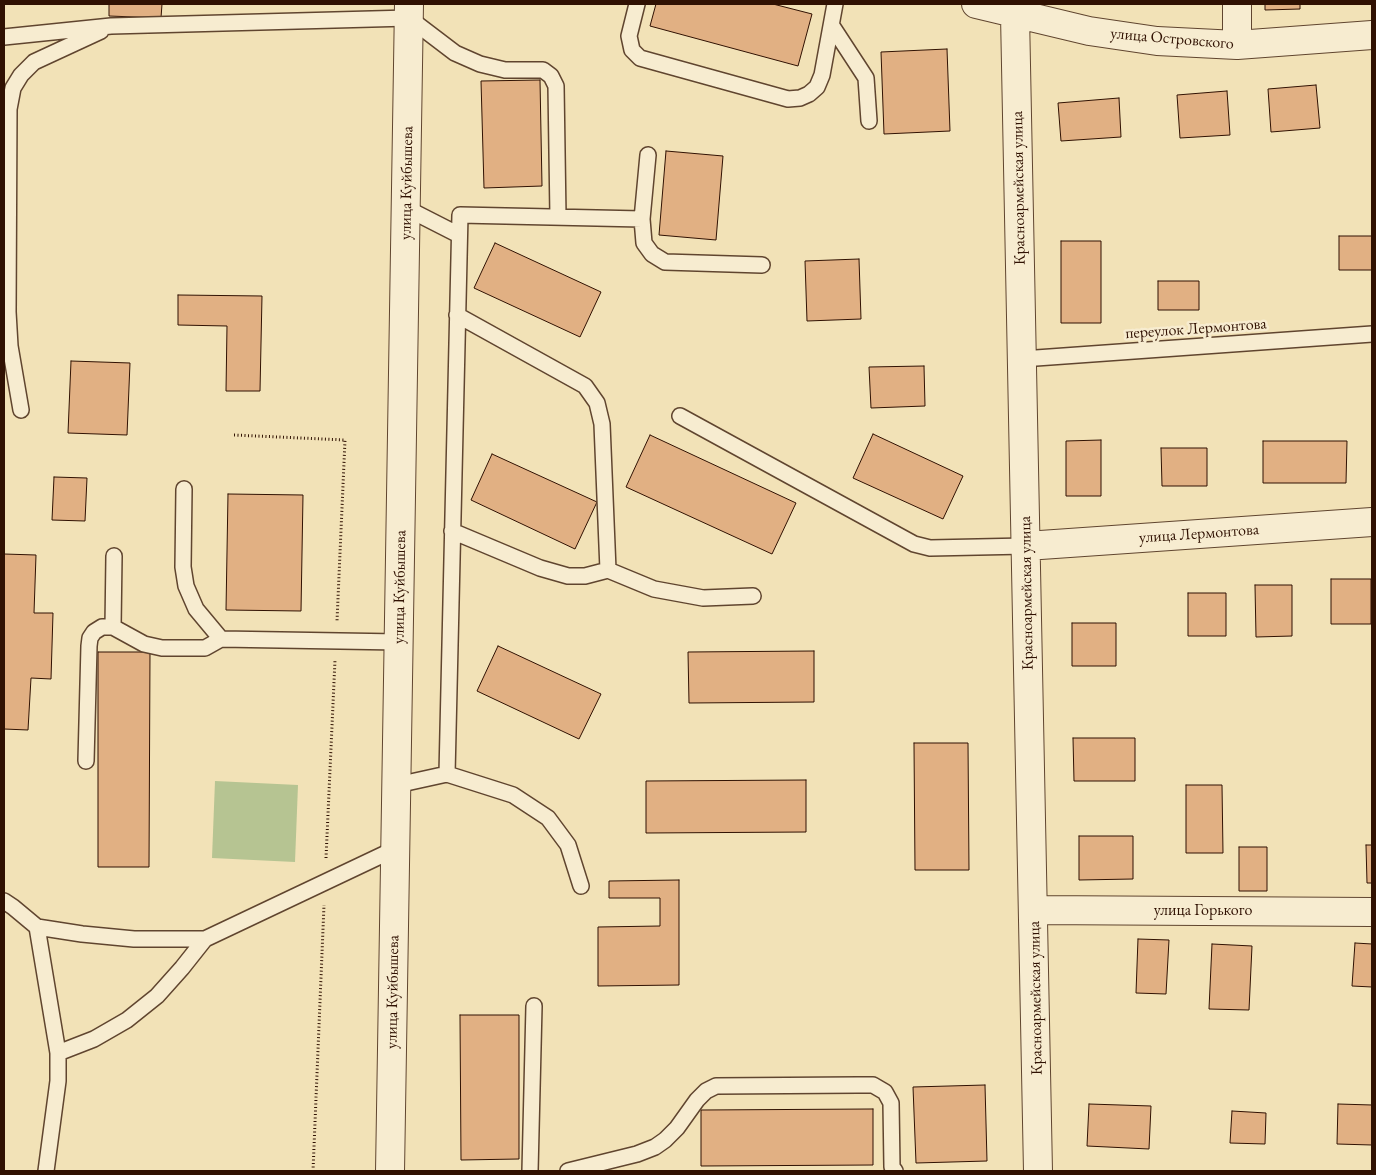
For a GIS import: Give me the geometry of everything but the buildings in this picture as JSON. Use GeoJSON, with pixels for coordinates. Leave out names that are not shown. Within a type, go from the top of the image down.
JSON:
{"type":"FeatureCollection","features":[{"type":"Feature","properties":{"kind":"street","name":"улица Островского"},"geometry":{"type":"LineString","coordinates":[[976,4],[1089,32],[1157,41],[1236,45],[1372,34]]}},
{"type":"Feature","properties":{"kind":"street"},"geometry":{"type":"LineString","coordinates":[[1236,45],[1237,4]]}},
{"type":"Feature","properties":{"kind":"street","name":"улица Куйбышева"},"geometry":{"type":"LineString","coordinates":[[390,1171],[409,11]]}},
{"type":"Feature","properties":{"kind":"street","name":"Красноармейская улица"},"geometry":{"type":"LineString","coordinates":[[1015,14],[1038,1171]]}},
{"type":"Feature","properties":{"kind":"street","name":"улица Лермонтова"},"geometry":{"type":"LineString","coordinates":[[1026,546],[1372,522]]}},
{"type":"Feature","properties":{"kind":"street","name":"улица Горького"},"geometry":{"type":"LineString","coordinates":[[1034,910],[1372,912]]}},
{"type":"Feature","properties":{"kind":"lane"},"geometry":{"type":"LineString","coordinates":[[637,4],[629,36],[632,50],[640,58],[788,99],[800,98],[810,94],[817,87],[822,75],[835,4]]}},
{"type":"Feature","properties":{"kind":"lane"},"geometry":{"type":"LineString","coordinates":[[4,37],[111,26],[409,11],[456,53],[480,64],[505,70],[543,70],[552,76],[556,86],[558,217]]}},
{"type":"Feature","properties":{"kind":"lane"},"geometry":{"type":"LineString","coordinates":[[21,410],[10,346],[8,312],[8,109],[13,88],[21,75],[34,62],[111,26]]}},
{"type":"Feature","properties":{"kind":"lane"},"geometry":{"type":"LineString","coordinates":[[832,26],[866,78],[869,121]]}},
{"type":"Feature","properties":{"kind":"lane"},"geometry":{"type":"LineString","coordinates":[[648,155],[642,219],[644,242],[652,254],[665,262],[762,265]]}},
{"type":"Feature","properties":{"kind":"lane"},"geometry":{"type":"LineString","coordinates":[[406,208],[459,235]]}},
{"type":"Feature","properties":{"kind":"lane"},"geometry":{"type":"LineString","coordinates":[[447,774],[460,215],[642,219]]}},
{"type":"Feature","properties":{"kind":"lane"},"geometry":{"type":"LineString","coordinates":[[457,315],[585,386],[597,403],[602,424],[608,570]]}},
{"type":"Feature","properties":{"kind":"lane","name":"переулок Лермонтова"},"geometry":{"type":"LineString","coordinates":[[1022,359],[1372,334]]}},
{"type":"Feature","properties":{"kind":"lane"},"geometry":{"type":"LineString","coordinates":[[680,416],[914,544],[945,549],[1026,546]]}},
{"type":"Feature","properties":{"kind":"lane"},"geometry":{"type":"LineString","coordinates":[[184,489],[183,568],[186,586],[196,609],[221,639]]}},
{"type":"Feature","properties":{"kind":"lane"},"geometry":{"type":"LineString","coordinates":[[452,531],[540,568],[568,576],[585,576],[608,570],[654,589],[703,598],[753,596]]}},
{"type":"Feature","properties":{"kind":"lane"},"geometry":{"type":"LineString","coordinates":[[113,627],[114,556]]}},
{"type":"Feature","properties":{"kind":"lane"},"geometry":{"type":"LineString","coordinates":[[86,761],[89,646],[90,638],[94,632],[102,627],[113,627],[144,644],[162,648],[205,648],[221,639],[399,642]]}},
{"type":"Feature","properties":{"kind":"lane"},"geometry":{"type":"LineString","coordinates":[[397,785],[447,774],[513,795],[548,818],[568,845],[581,886]]}},
{"type":"Feature","properties":{"kind":"lane"},"geometry":{"type":"LineString","coordinates":[[4,901],[37,927],[134,939],[205,939],[395,849]]}},
{"type":"Feature","properties":{"kind":"lane"},"geometry":{"type":"LineString","coordinates":[[37,927],[58,1053],[58,1080],[46,1171]]}},
{"type":"Feature","properties":{"kind":"lane"},"geometry":{"type":"LineString","coordinates":[[58,1053],[94,1039],[127,1020],[157,996],[205,939]]}},
{"type":"Feature","properties":{"kind":"lane"},"geometry":{"type":"LineString","coordinates":[[530,1171],[534,1006]]}},
{"type":"Feature","properties":{"kind":"lane"},"geometry":{"type":"LineString","coordinates":[[568,1171],[637,1154],[655,1147],[677,1128],[706,1090],[716,1086],[858,1085],[873,1085],[885,1092],[892,1103],[892,1166],[895,1171]]}},
{"type":"Feature","properties":{"kind":"path"},"geometry":{"type":"LineString","coordinates":[[234,435],[345,440],[312,1171]]}},
{"type":"Feature","properties":{"kind":"green space"},"geometry":{"type":"Polygon","coordinates":[[[215,781],[298,785],[295,862],[212,858],[215,781]]]}}]}
